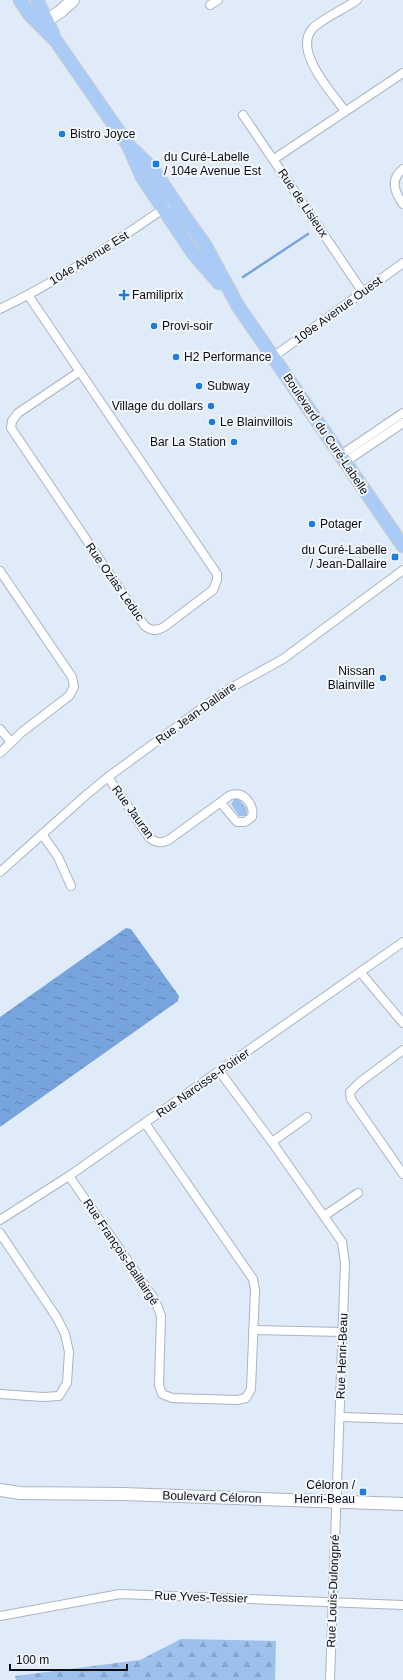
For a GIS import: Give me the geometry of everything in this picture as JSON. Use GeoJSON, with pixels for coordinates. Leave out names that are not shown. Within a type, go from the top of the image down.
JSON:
{"type":"FeatureCollection","features":[{"type":"Feature","properties":{"kind":"main road","name":"Boulevard du Curé-Labelle"},"geometry":{"type":"LineString","coordinates":[[20,0],[30,15],[44,22]]}},
{"type":"Feature","properties":{"kind":"main road","name":"Boulevard du Curé-Labelle"},"geometry":{"type":"LineString","coordinates":[[39,4],[44,22],[56,41],[128,145],[152,168],[205,245],[235,301],[403,546]]}},
{"type":"Feature","properties":{"kind":"main road","name":"Boulevard du Curé-Labelle"},"geometry":{"type":"LineString","coordinates":[[128,145],[140,175],[193,253],[235,301]]}},
{"type":"Feature","properties":{"kind":"street"},"geometry":{"type":"LineString","coordinates":[[210,5],[218,0]]}},
{"type":"Feature","properties":{"kind":"street"},"geometry":{"type":"LineString","coordinates":[[345,111],[310,60],[306,43],[313,29],[358,0]]}},
{"type":"Feature","properties":{"kind":"street"},"geometry":{"type":"LineString","coordinates":[[44,22],[61,11],[71,1]]}},
{"type":"Feature","properties":{"kind":"street"},"geometry":{"type":"LineString","coordinates":[[39,4],[55,7],[71,1]]}},
{"type":"Feature","properties":{"kind":"street"},"geometry":{"type":"LineString","coordinates":[[274,159],[403,73]]}},
{"type":"Feature","properties":{"kind":"street","name":"Rue de Lisieux"},"geometry":{"type":"LineString","coordinates":[[243,115],[362,291]]}},
{"type":"Feature","properties":{"kind":"street"},"geometry":{"type":"LineString","coordinates":[[403,169],[399,172],[393,186],[395,193],[403,204]]}},
{"type":"Feature","properties":{"kind":"street","name":"104e Avenue Est"},"geometry":{"type":"LineString","coordinates":[[0,309],[28,296],[82,263],[175,202]]}},
{"type":"Feature","properties":{"kind":"street","name":"109e Avenue Ouest"},"geometry":{"type":"LineString","coordinates":[[273,357],[362,291],[403,263]]}},
{"type":"Feature","properties":{"kind":"street","name":"Rue Ozias Leduc"},"geometry":{"type":"LineString","coordinates":[[28,296],[78,372],[217,574],[216,584],[210,592],[157,630],[144,625],[12,431],[11,424],[15,416],[78,372]]}},
{"type":"Feature","properties":{"kind":"street"},"geometry":{"type":"LineString","coordinates":[[343,459],[403,413]]}},
{"type":"Feature","properties":{"kind":"street"},"geometry":{"type":"LineString","coordinates":[[343,459],[403,423]]}},
{"type":"Feature","properties":{"kind":"street","name":"Rue Jean-Dallaire"},"geometry":{"type":"LineString","coordinates":[[0,872],[108,777],[231,687],[283,660],[403,570]]}},
{"type":"Feature","properties":{"kind":"street"},"geometry":{"type":"LineString","coordinates":[[0,571],[72,677],[74,684],[73,692],[69,696],[11,742],[0,753]]}},
{"type":"Feature","properties":{"kind":"street"},"geometry":{"type":"LineString","coordinates":[[0,729],[11,742]]}},
{"type":"Feature","properties":{"kind":"street","name":"Rue Jauran"},"geometry":{"type":"LineString","coordinates":[[108,777],[148,836],[154,841],[162,842],[170,840],[220,803]]}},
{"type":"Feature","properties":{"kind":"street"},"geometry":{"type":"LineString","coordinates":[[42,834],[58,857],[71,886]]}},
{"type":"Feature","properties":{"kind":"street","name":"Rue Narcisse-Poirier"},"geometry":{"type":"LineString","coordinates":[[0,1220],[69,1176],[220,1072],[403,942]]}},
{"type":"Feature","properties":{"kind":"street"},"geometry":{"type":"LineString","coordinates":[[361,973],[403,1023]]}},
{"type":"Feature","properties":{"kind":"street"},"geometry":{"type":"LineString","coordinates":[[403,1050],[360,1082],[350,1092],[351,1099],[403,1174]]}},
{"type":"Feature","properties":{"kind":"street","name":"Rue Henri-Beau"},"geometry":{"type":"LineString","coordinates":[[220,1072],[272,1142],[342,1242],[345,1263],[337,1502]]}},
{"type":"Feature","properties":{"kind":"street"},"geometry":{"type":"LineString","coordinates":[[272,1142],[307,1117]]}},
{"type":"Feature","properties":{"kind":"street","name":"Rue François-Baillairgé"},"geometry":{"type":"LineString","coordinates":[[69,1176],[160,1309],[159,1385],[162,1394],[179,1398],[237,1400],[246,1398],[251,1389],[255,1290],[253,1279],[145,1123]]}},
{"type":"Feature","properties":{"kind":"street"},"geometry":{"type":"LineString","coordinates":[[324,1216],[358,1193]]}},
{"type":"Feature","properties":{"kind":"street"},"geometry":{"type":"LineString","coordinates":[[0,1233],[57,1318],[65,1334],[69,1352],[67,1384],[59,1396],[43,1397],[0,1394]]}},
{"type":"Feature","properties":{"kind":"street"},"geometry":{"type":"LineString","coordinates":[[253,1330],[342,1332]]}},
{"type":"Feature","properties":{"kind":"street"},"geometry":{"type":"LineString","coordinates":[[340,1417],[403,1419]]}},
{"type":"Feature","properties":{"kind":"street","name":"Boulevard Céloron"},"geometry":{"type":"LineString","coordinates":[[0,1490],[20,1493],[123,1494],[403,1504]]}},
{"type":"Feature","properties":{"kind":"street","name":"Boulevard Céloron"},"geometry":{"type":"LineString","coordinates":[[0,1499],[20,1493]]}},
{"type":"Feature","properties":{"kind":"street","name":"Rue Louis-Dulongpré"},"geometry":{"type":"LineString","coordinates":[[330,1680],[337,1502]]}},
{"type":"Feature","properties":{"kind":"street","name":"Rue Yves-Tessier"},"geometry":{"type":"LineString","coordinates":[[0,1616],[120,1594],[403,1605]]}},
{"type":"Feature","properties":{"kind":"green space"},"geometry":{"type":"Polygon","coordinates":[[[234,799],[239,799],[246,808],[246,816],[239,816],[231,804],[234,799]]]}},
{"type":"Feature","properties":{"kind":"green space"},"geometry":{"type":"Polygon","coordinates":[[[181,1639],[276,1641],[275,1680],[16,1680],[15,1676],[140,1660],[181,1639]]]}},
{"type":"Feature","properties":{"kind":"water"},"geometry":{"type":"Polygon","coordinates":[[[126,928],[131,929],[179,996],[178,1001],[0,1127],[0,1017],[126,928]]]}},
{"type":"Feature","properties":{"kind":"waterway"},"geometry":{"type":"LineString","coordinates":[[243,277],[308,234]]}},
{"type":"Feature","properties":{"kind":"place","name":"Bistro Joyce"},"geometry":{"type":"Point","coordinates":[62,134]}},
{"type":"Feature","properties":{"kind":"place","name":"du Curé-Labelle / 104e Avenue Est"},"geometry":{"type":"Point","coordinates":[156,164]}},
{"type":"Feature","properties":{"kind":"place","name":"Familiprix"},"geometry":{"type":"Point","coordinates":[124,295]}},
{"type":"Feature","properties":{"kind":"place","name":"Provi-soir"},"geometry":{"type":"Point","coordinates":[154,326]}},
{"type":"Feature","properties":{"kind":"place","name":"H2 Performance"},"geometry":{"type":"Point","coordinates":[176,357]}},
{"type":"Feature","properties":{"kind":"place","name":"Subway"},"geometry":{"type":"Point","coordinates":[199,386]}},
{"type":"Feature","properties":{"kind":"place","name":"Village du dollars"},"geometry":{"type":"Point","coordinates":[211,406]}},
{"type":"Feature","properties":{"kind":"place","name":"Le Blainvillois"},"geometry":{"type":"Point","coordinates":[212,422]}},
{"type":"Feature","properties":{"kind":"place","name":"Bar La Station"},"geometry":{"type":"Point","coordinates":[234,442]}},
{"type":"Feature","properties":{"kind":"place","name":"Potager"},"geometry":{"type":"Point","coordinates":[312,524]}},
{"type":"Feature","properties":{"kind":"place","name":"du Curé-Labelle / Jean-Dallaire"},"geometry":{"type":"Point","coordinates":[395,557]}},
{"type":"Feature","properties":{"kind":"place","name":"Nissan Blainville"},"geometry":{"type":"Point","coordinates":[383,678]}},
{"type":"Feature","properties":{"kind":"place","name":"Céloron / Henri-Beau"},"geometry":{"type":"Point","coordinates":[363,1492]}}]}
